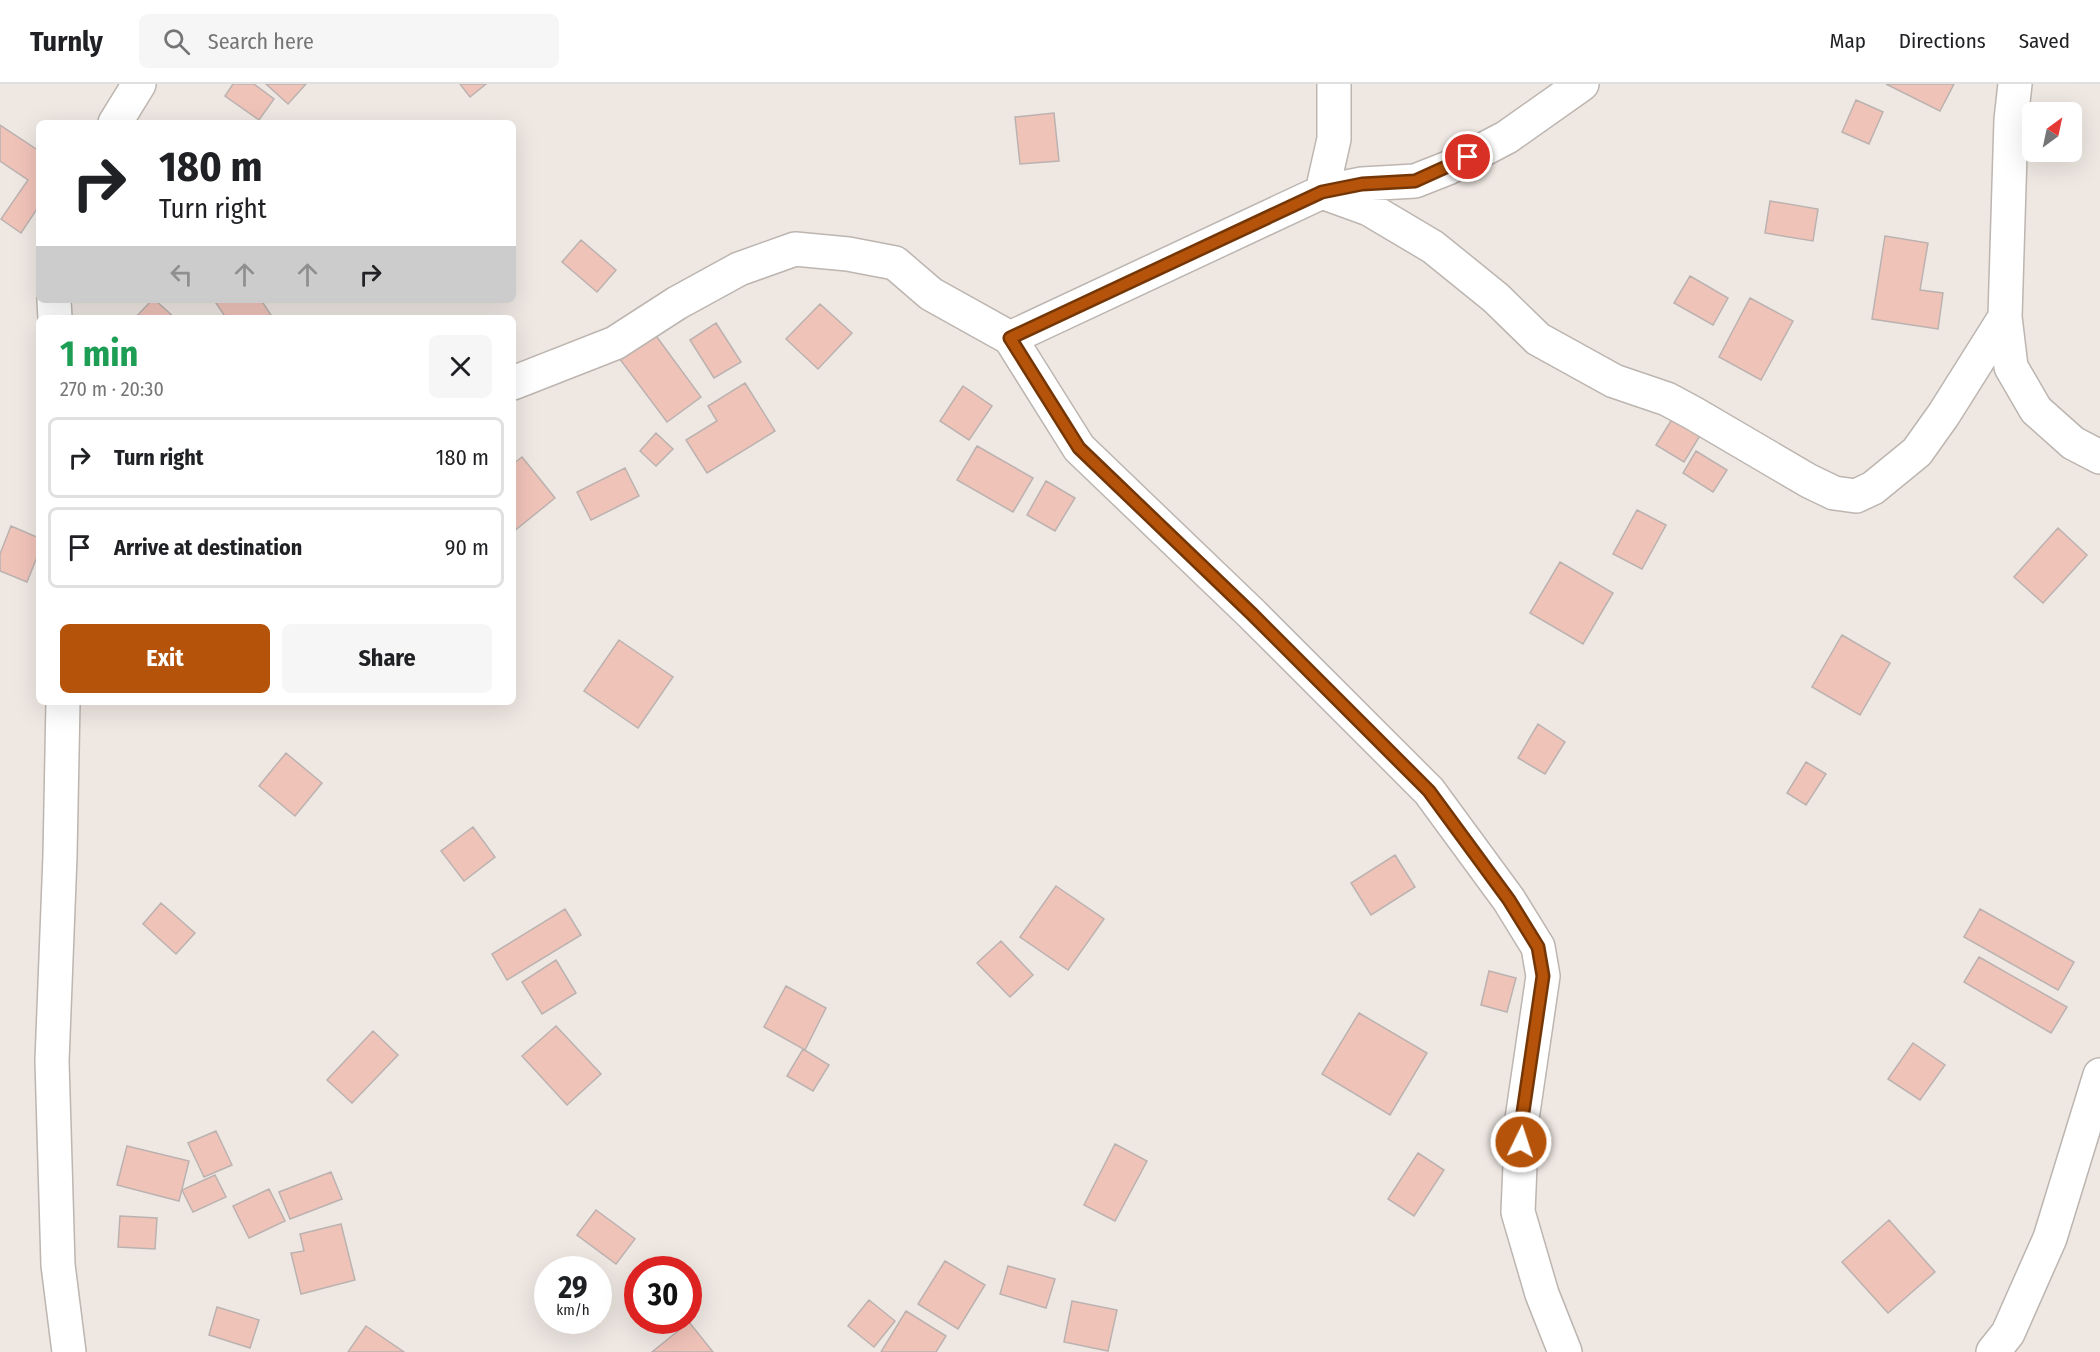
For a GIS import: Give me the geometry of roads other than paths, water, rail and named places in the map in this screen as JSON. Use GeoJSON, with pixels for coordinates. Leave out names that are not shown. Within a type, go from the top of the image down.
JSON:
{"type":"FeatureCollection","features":[{"type":"Feature","properties":{"kind":"street"},"geometry":{"type":"LineString","coordinates":[[117,120],[139,84]]}},
{"type":"Feature","properties":{"kind":"street"},"geometry":{"type":"LineString","coordinates":[[1322,192],[1334,139],[1334,84]]}},
{"type":"Feature","properties":{"kind":"street"},"geometry":{"type":"LineString","coordinates":[[1010,338],[1322,192],[1362,184],[1415,181],[1448,168],[1507,137],[1582,84]]}},
{"type":"Feature","properties":{"kind":"street"},"geometry":{"type":"LineString","coordinates":[[2015,84],[2005,317],[2011,367],[2036,410],[2073,443],[2100,457]]}},
{"type":"Feature","properties":{"kind":"street"},"geometry":{"type":"LineString","coordinates":[[1322,192],[1369,209],[1432,247],[1496,298],[1538,339],[1614,381],[1667,399],[1809,481],[1834,493],[1856,496],[1873,488],[1917,452],[1944,414],[2005,317]]}},
{"type":"Feature","properties":{"kind":"street"},"geometry":{"type":"LineString","coordinates":[[516,382],[615,343],[677,303],[739,269],[795,249],[848,254],[895,263],[931,294],[1010,338],[1079,448],[1252,614],[1429,791],[1509,900],[1538,947],[1543,976],[1522,1119],[1518,1212],[1542,1294],[1565,1352]]}},
{"type":"Feature","properties":{"kind":"street"},"geometry":{"type":"LineString","coordinates":[[63,705],[51,1061],[58,1265],[69,1352]]}},
{"type":"Feature","properties":{"kind":"street"},"geometry":{"type":"LineString","coordinates":[[1993,1352],[2008,1333],[2050,1238],[2100,1075]]}}]}
